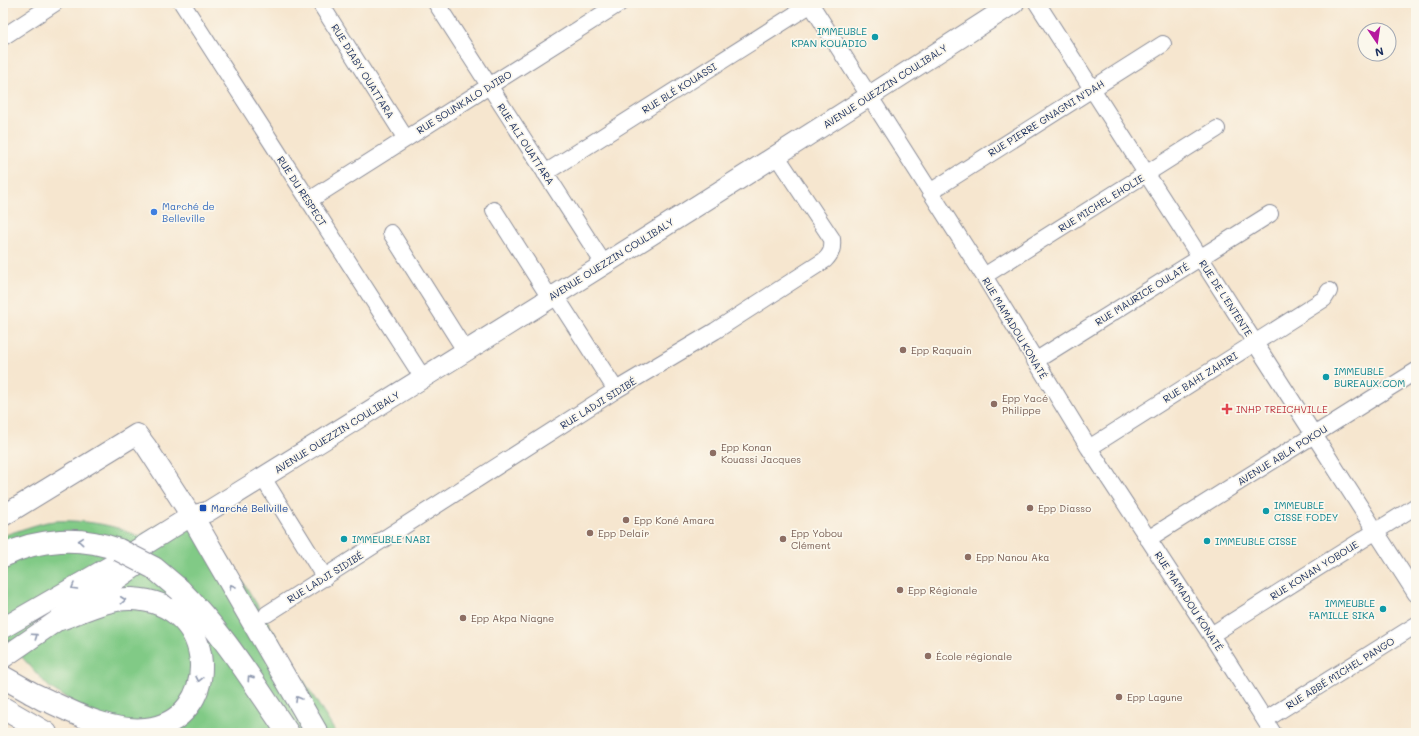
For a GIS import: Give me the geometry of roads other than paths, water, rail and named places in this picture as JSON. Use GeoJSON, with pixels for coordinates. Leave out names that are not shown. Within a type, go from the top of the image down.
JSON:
{"type":"FeatureCollection","features":[{"type":"Feature","properties":{"kind":"highway"},"geometry":{"type":"LineString","coordinates":[[198,518],[317,733]]}},
{"type":"Feature","properties":{"kind":"highway"},"geometry":{"type":"LineString","coordinates":[[3,556],[43,543],[72,540],[100,543],[119,550],[154,568],[201,610],[221,636],[288,733]]}},
{"type":"Feature","properties":{"kind":"highway"},"geometry":{"type":"LineString","coordinates":[[31,693],[102,724],[145,729],[166,724],[182,712],[194,696],[201,671],[201,658],[196,639],[187,622],[170,609],[149,601],[131,599],[109,602],[60,619]]}},
{"type":"Feature","properties":{"kind":"highway"},"geometry":{"type":"LineString","coordinates":[[3,677],[99,733]]}},
{"type":"Feature","properties":{"kind":"highway"},"geometry":{"type":"LineString","coordinates":[[10,712],[46,733]]}},
{"type":"Feature","properties":{"kind":"street"},"geometry":{"type":"LineString","coordinates":[[3,36],[55,3]]}},
{"type":"Feature","properties":{"kind":"street","name":"RUE DU RESPECT"},"geometry":{"type":"LineString","coordinates":[[182,3],[422,378]]}},
{"type":"Feature","properties":{"kind":"street","name":"RUE DIABY OUATTARA"},"geometry":{"type":"LineString","coordinates":[[320,3],[406,139]]}},
{"type":"Feature","properties":{"kind":"street","name":"RUE ALI OUATTARA"},"geometry":{"type":"LineString","coordinates":[[436,3],[604,264]]}},
{"type":"Feature","properties":{"kind":"street","name":"RUE SOUNKALO DJIBO"},"geometry":{"type":"LineString","coordinates":[[308,201],[620,3]]}},
{"type":"Feature","properties":{"kind":"street","name":"AVENUE OUEZZIN COULIBALY"},"geometry":{"type":"LineString","coordinates":[[3,628],[114,564],[198,518],[263,478],[466,352],[1014,3]]}},
{"type":"Feature","properties":{"kind":"street","name":"RUE DE L'ENTENTE"},"geometry":{"type":"LineString","coordinates":[[1036,3],[1416,594]]}},
{"type":"Feature","properties":{"kind":"street","name":"RUE MAMADOU KONATÉ"},"geometry":{"type":"LineString","coordinates":[[811,4],[984,276],[1089,448],[1269,727]]}},
{"type":"Feature","properties":{"kind":"street","name":"RUE BLÉ KOUASSI"},"geometry":{"type":"LineString","coordinates":[[545,173],[811,4]]}},
{"type":"Feature","properties":{"kind":"street","name":"RUE PIERRE GNAGNI N'DAH"},"geometry":{"type":"LineString","coordinates":[[930,192],[1163,44]]}},
{"type":"Feature","properties":{"kind":"street","name":"RUE MICHEL EHOLIE"},"geometry":{"type":"LineString","coordinates":[[984,276],[1217,129]]}},
{"type":"Feature","properties":{"kind":"street","name":"RUE LADJI SIDIBÉ"},"geometry":{"type":"LineString","coordinates":[[267,614],[616,390],[715,331],[830,255],[833,247],[832,239],[776,155]]}},
{"type":"Feature","properties":{"kind":"street"},"geometry":{"type":"LineString","coordinates":[[494,210],[616,390]]}},
{"type":"Feature","properties":{"kind":"street","name":"RUE MAURICE OULATÉ"},"geometry":{"type":"LineString","coordinates":[[1035,361],[1270,214]]}},
{"type":"Feature","properties":{"kind":"street"},"geometry":{"type":"LineString","coordinates":[[391,233],[466,352]]}},
{"type":"Feature","properties":{"kind":"street","name":"RUE BAHI ZAHIRI"},"geometry":{"type":"LineString","coordinates":[[1089,448],[1324,299],[1329,291]]}},
{"type":"Feature","properties":{"kind":"street","name":"AVENUE ABLA POKOU"},"geometry":{"type":"LineString","coordinates":[[1148,539],[1416,371]]}},
{"type":"Feature","properties":{"kind":"street"},"geometry":{"type":"LineString","coordinates":[[3,516],[137,434],[198,518]]}},
{"type":"Feature","properties":{"kind":"street"},"geometry":{"type":"LineString","coordinates":[[263,478],[325,578]]}},
{"type":"Feature","properties":{"kind":"street","name":"RUE KONAN YOBOUE"},"geometry":{"type":"LineString","coordinates":[[1211,635],[1416,506]]}},
{"type":"Feature","properties":{"kind":"street","name":"AVENUE OUEZZIN COULIBALY"},"geometry":{"type":"LineString","coordinates":[[3,658],[60,619],[198,518]]}},
{"type":"Feature","properties":{"kind":"street","name":"RUE ABBÉ MICHEL PANGO"},"geometry":{"type":"LineString","coordinates":[[1269,727],[1416,625]]}},
{"type":"Feature","properties":{"kind":"place","name":"IMMEUBLE KPAN KOUADIO"},"geometry":{"type":"Point","coordinates":[875,37]}},
{"type":"Feature","properties":{"kind":"place","name":"Marché de Belleville"},"geometry":{"type":"Point","coordinates":[154,212]}},
{"type":"Feature","properties":{"kind":"place","name":"Epp Raquain"},"geometry":{"type":"Point","coordinates":[903,350]}},
{"type":"Feature","properties":{"kind":"place","name":"IMMEUBLE BUREAUX.COM"},"geometry":{"type":"Point","coordinates":[1326,377]}},
{"type":"Feature","properties":{"kind":"place","name":"Epp Yacé Philippe"},"geometry":{"type":"Point","coordinates":[994,404]}},
{"type":"Feature","properties":{"kind":"place","name":"INHP TREICHVILLE"},"geometry":{"type":"Point","coordinates":[1227,409]}},
{"type":"Feature","properties":{"kind":"place","name":"Epp Konan Kouassi Jacques"},"geometry":{"type":"Point","coordinates":[713,453]}},
{"type":"Feature","properties":{"kind":"place","name":"Marché Bellville"},"geometry":{"type":"Point","coordinates":[203,508]}},
{"type":"Feature","properties":{"kind":"place","name":"Epp Diasso"},"geometry":{"type":"Point","coordinates":[1030,508]}},
{"type":"Feature","properties":{"kind":"place","name":"IMMEUBLE CISSE FODEY"},"geometry":{"type":"Point","coordinates":[1266,511]}},
{"type":"Feature","properties":{"kind":"place","name":"Epp Koné Amara"},"geometry":{"type":"Point","coordinates":[626,520]}},
{"type":"Feature","properties":{"kind":"place","name":"Epp Delair"},"geometry":{"type":"Point","coordinates":[590,533]}},
{"type":"Feature","properties":{"kind":"place","name":"IMMEUBLE NABI"},"geometry":{"type":"Point","coordinates":[344,539]}},
{"type":"Feature","properties":{"kind":"place","name":"Epp Yobou Clément"},"geometry":{"type":"Point","coordinates":[783,539]}},
{"type":"Feature","properties":{"kind":"place","name":"IMMEUBLE CISSE"},"geometry":{"type":"Point","coordinates":[1207,541]}},
{"type":"Feature","properties":{"kind":"place","name":"Epp Nanou Aka"},"geometry":{"type":"Point","coordinates":[968,557]}},
{"type":"Feature","properties":{"kind":"place","name":"Epp Régionale"},"geometry":{"type":"Point","coordinates":[900,590]}},
{"type":"Feature","properties":{"kind":"place","name":"IMMEUBLE FAMILLE SIKA"},"geometry":{"type":"Point","coordinates":[1383,609]}},
{"type":"Feature","properties":{"kind":"place","name":"Epp Akpa Niagne"},"geometry":{"type":"Point","coordinates":[463,618]}},
{"type":"Feature","properties":{"kind":"place","name":"École régionale"},"geometry":{"type":"Point","coordinates":[928,656]}},
{"type":"Feature","properties":{"kind":"place","name":"Epp Lagune"},"geometry":{"type":"Point","coordinates":[1119,697]}}]}
